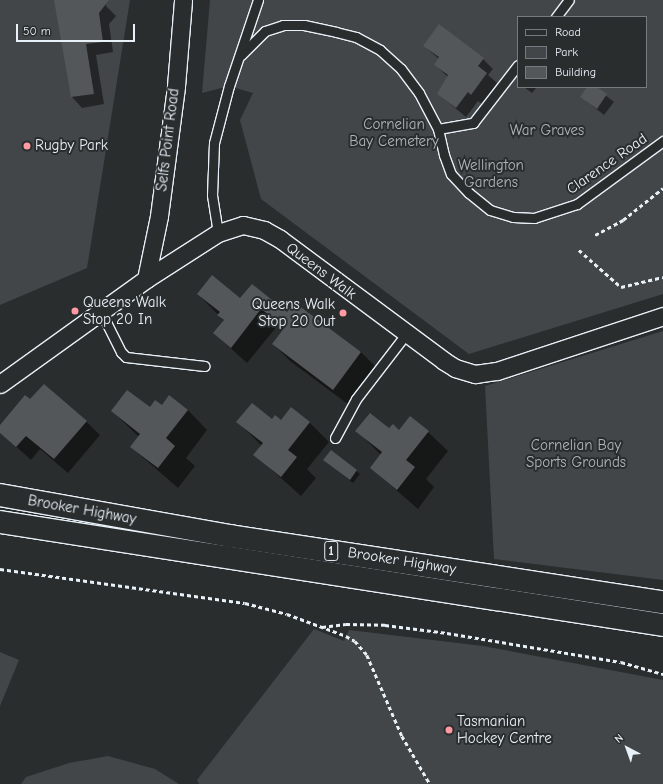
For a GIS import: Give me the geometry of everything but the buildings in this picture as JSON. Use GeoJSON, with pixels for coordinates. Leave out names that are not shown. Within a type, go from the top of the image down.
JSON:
{"type":"FeatureCollection","features":[{"type":"Feature","properties":{"kind":"highway","name":"Brooker Highway"},"geometry":{"type":"LineString","coordinates":[[0,495],[230,536],[663,602]]}},
{"type":"Feature","properties":{"kind":"highway","name":"Brooker Highway"},"geometry":{"type":"LineString","coordinates":[[0,522],[663,624]]}},
{"type":"Feature","properties":{"kind":"street","name":"Selfs Point Road"},"geometry":{"type":"LineString","coordinates":[[146,279],[159,216],[175,94],[183,0]]}},
{"type":"Feature","properties":{"kind":"street","name":"Queens Walk"},"geometry":{"type":"LineString","coordinates":[[0,384],[146,279],[218,233],[243,225],[264,230],[455,368],[475,374],[497,371],[663,316]]}},
{"type":"Feature","properties":{"kind":"lane"},"geometry":{"type":"LineString","coordinates":[[218,233],[212,195],[214,143],[229,86],[241,55],[258,0]]}},
{"type":"Feature","properties":{"kind":"lane"},"geometry":{"type":"LineString","coordinates":[[557,16],[569,0]]}},
{"type":"Feature","properties":{"kind":"lane","name":"Clarence Road"},"geometry":{"type":"LineString","coordinates":[[241,55],[265,31],[283,25],[304,25],[356,37],[380,50],[400,69],[419,93],[438,129],[451,174],[469,194],[490,210],[513,216],[534,218],[577,204],[663,141]]}},
{"type":"Feature","properties":{"kind":"lane"},"geometry":{"type":"LineString","coordinates":[[438,129],[473,123],[517,67]]}},
{"type":"Feature","properties":{"kind":"lane"},"geometry":{"type":"LineString","coordinates":[[101,312],[121,352],[126,357],[204,366]]}},
{"type":"Feature","properties":{"kind":"lane"},"geometry":{"type":"LineString","coordinates":[[335,438],[356,399],[406,334]]}},
{"type":"Feature","properties":{"kind":"path"},"geometry":{"type":"LineString","coordinates":[[595,235],[624,220],[663,188]]}},
{"type":"Feature","properties":{"kind":"path"},"geometry":{"type":"LineString","coordinates":[[579,250],[621,287],[663,277]]}},
{"type":"Feature","properties":{"kind":"path"},"geometry":{"type":"LineString","coordinates":[[0,569],[245,604],[287,614],[355,641],[367,655],[402,736],[430,784]]}},
{"type":"Feature","properties":{"kind":"path"},"geometry":{"type":"LineString","coordinates":[[322,627],[346,624],[385,625],[447,633],[621,662],[663,674]]}},
{"type":"Feature","properties":{"kind":"green space"},"geometry":{"type":"Polygon","coordinates":[[[0,0],[130,0],[87,268],[0,305],[0,0]]]}},
{"type":"Feature","properties":{"kind":"green space","name":"Cornelian Bay Cemetery"},"geometry":{"type":"Polygon","coordinates":[[[210,0],[663,0],[663,294],[469,354],[261,199],[240,120],[253,93],[229,86],[202,93],[210,0]]]}},
{"type":"Feature","properties":{"kind":"green space","name":"Cornelian Bay Sports Grounds"},"geometry":{"type":"Polygon","coordinates":[[[663,331],[663,580],[494,559],[485,386],[663,331]]]}},
{"type":"Feature","properties":{"kind":"green space","name":"Tasmanian Hockey Centre"},"geometry":{"type":"Polygon","coordinates":[[[314,629],[344,641],[349,630],[483,646],[663,680],[663,784],[199,784],[197,780],[314,629]]]}},
{"type":"Feature","properties":{"kind":"green space"},"geometry":{"type":"Polygon","coordinates":[[[0,652],[19,660],[0,706],[0,652]]]}},
{"type":"Feature","properties":{"kind":"green space"},"geometry":{"type":"Polygon","coordinates":[[[108,756],[155,769],[179,784],[21,784],[26,777],[69,763],[108,756]]]}},
{"type":"Feature","properties":{"kind":"place","name":"Rugby Park"},"geometry":{"type":"Point","coordinates":[27,146]}},
{"type":"Feature","properties":{"kind":"place","name":"Queens Walk Stop 20 In"},"geometry":{"type":"Point","coordinates":[75,311]}},
{"type":"Feature","properties":{"kind":"place","name":"Queens Walk Stop 20 Out"},"geometry":{"type":"Point","coordinates":[343,313]}},
{"type":"Feature","properties":{"kind":"place","name":"Tasmanian Hockey Centre"},"geometry":{"type":"Point","coordinates":[449,730]}},
{"type":"Feature","properties":{"kind":"park label","name":"War Graves"},"geometry":{"type":"Point","coordinates":[547,131]}},
{"type":"Feature","properties":{"kind":"park label","name":"Wellington Gardens"},"geometry":{"type":"Point","coordinates":[491,174]}}]}
